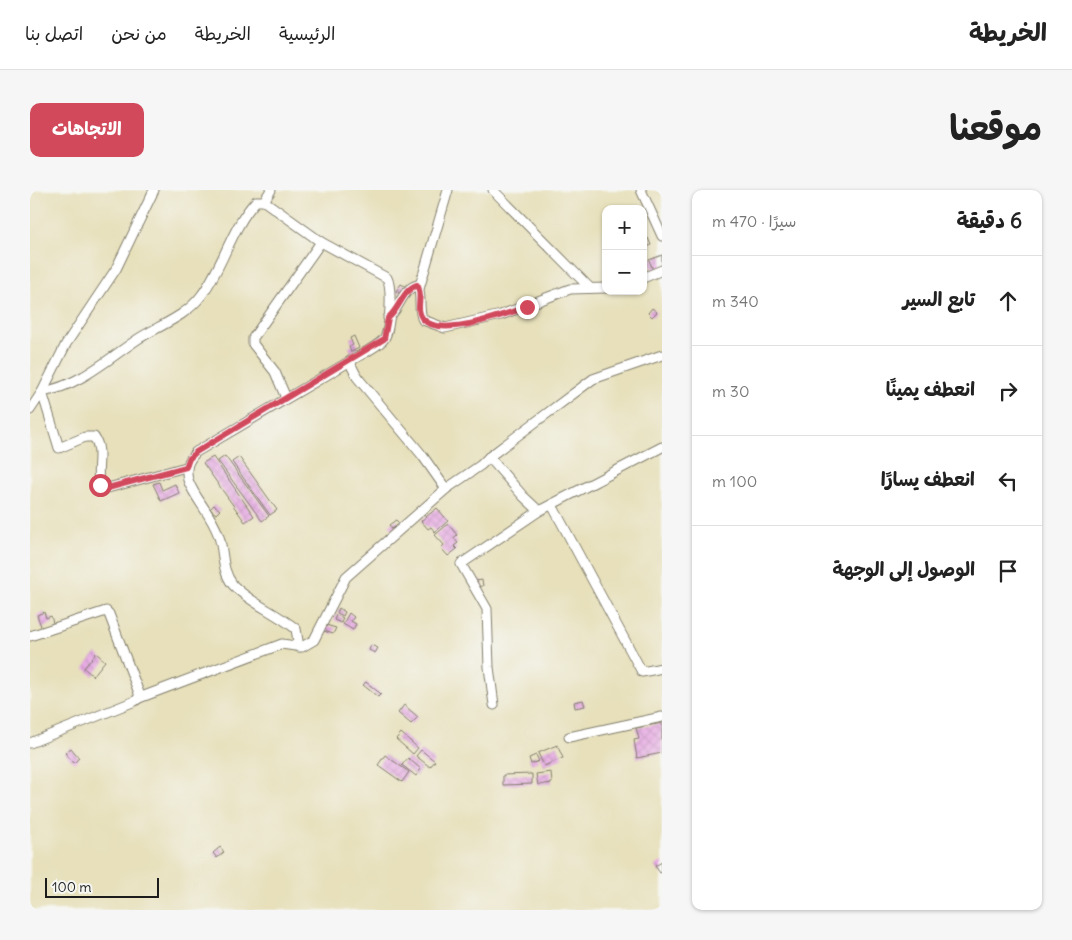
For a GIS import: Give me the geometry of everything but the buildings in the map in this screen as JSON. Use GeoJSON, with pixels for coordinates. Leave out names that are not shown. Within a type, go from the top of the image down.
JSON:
{"type":"FeatureCollection","features":[{"type":"Feature","properties":{"kind":"street"},"geometry":{"type":"LineString","coordinates":[[30,410],[42,392],[66,344],[116,269],[154,190]]}},
{"type":"Feature","properties":{"kind":"street"},"geometry":{"type":"LineString","coordinates":[[264,201],[270,190]]}},
{"type":"Feature","properties":{"kind":"street"},"geometry":{"type":"LineString","coordinates":[[448,190],[419,289],[420,314],[423,320],[445,328],[501,315],[570,290],[602,288]]}},
{"type":"Feature","properties":{"kind":"street"},"geometry":{"type":"LineString","coordinates":[[493,190],[590,288]]}},
{"type":"Feature","properties":{"kind":"street"},"geometry":{"type":"LineString","coordinates":[[641,190],[662,236]]}},
{"type":"Feature","properties":{"kind":"street"},"geometry":{"type":"LineString","coordinates":[[42,392],[57,390],[82,378],[140,338],[191,308],[202,294],[242,217],[256,201],[264,201],[321,242],[382,273],[389,282],[388,318],[384,339],[352,360],[196,452],[189,459],[186,467],[188,480],[208,511],[220,536],[226,575],[244,594],[296,630],[298,647]]}},
{"type":"Feature","properties":{"kind":"street"},"geometry":{"type":"LineString","coordinates":[[286,398],[275,372],[253,344],[253,338],[321,242]]}},
{"type":"Feature","properties":{"kind":"street"},"geometry":{"type":"LineString","coordinates":[[647,276],[662,270]]}},
{"type":"Feature","properties":{"kind":"street"},"geometry":{"type":"LineString","coordinates":[[388,318],[395,313],[409,289],[417,285],[419,289]]}},
{"type":"Feature","properties":{"kind":"street"},"geometry":{"type":"LineString","coordinates":[[30,743],[138,698],[282,644],[305,647],[314,640],[346,577],[446,488],[482,465],[489,457],[593,379],[662,355]]}},
{"type":"Feature","properties":{"kind":"street"},"geometry":{"type":"LineString","coordinates":[[352,360],[351,365],[357,377],[422,455],[446,488]]}},
{"type":"Feature","properties":{"kind":"street"},"geometry":{"type":"LineString","coordinates":[[42,392],[59,448],[85,437],[94,437],[99,445],[98,476],[104,489],[186,467]]}},
{"type":"Feature","properties":{"kind":"street"},"geometry":{"type":"LineString","coordinates":[[494,705],[489,667],[487,610],[461,564],[539,511],[662,447]]}},
{"type":"Feature","properties":{"kind":"street"},"geometry":{"type":"LineString","coordinates":[[489,457],[523,496],[539,511]]}},
{"type":"Feature","properties":{"kind":"street"},"geometry":{"type":"LineString","coordinates":[[552,505],[642,672],[662,668]]}},
{"type":"Feature","properties":{"kind":"street"},"geometry":{"type":"LineString","coordinates":[[30,636],[106,611],[110,614],[139,693],[138,698]]}},
{"type":"Feature","properties":{"kind":"street"},"geometry":{"type":"LineString","coordinates":[[569,737],[662,717]]}},
{"type":"Feature","properties":{"kind":"route"},"geometry":{"type":"LineString","coordinates":[[100,485],[104,489],[186,467],[189,459],[211,442],[352,360],[384,339],[388,328],[388,318],[395,313],[409,289],[414,286],[417,285],[419,289],[420,314],[423,320],[445,328],[527,307]]}}]}
